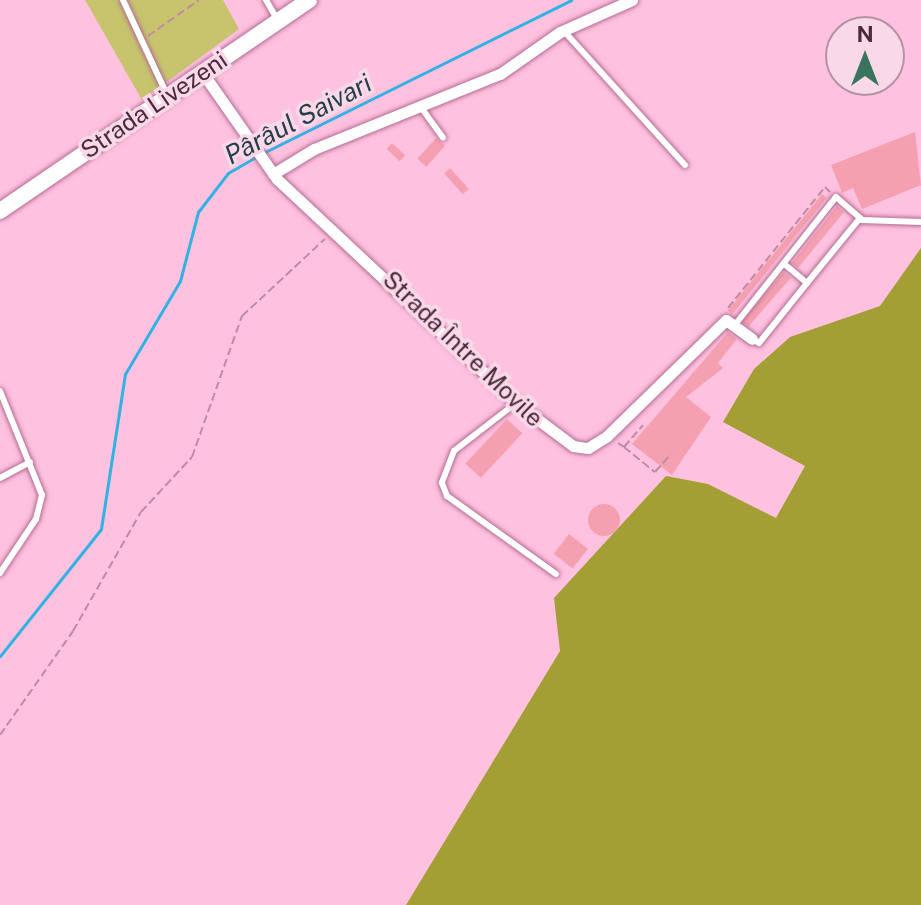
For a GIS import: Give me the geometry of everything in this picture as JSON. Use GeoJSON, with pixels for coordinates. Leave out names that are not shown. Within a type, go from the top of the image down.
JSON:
{"type":"FeatureCollection","features":[{"type":"Feature","properties":{"kind":"main road","name":"Strada Livezeni"},"geometry":{"type":"LineString","coordinates":[[0,211],[309,0]]}},
{"type":"Feature","properties":{"kind":"street"},"geometry":{"type":"LineString","coordinates":[[273,174],[314,149],[500,74],[563,30],[632,0]]}},
{"type":"Feature","properties":{"kind":"street","name":"Strada Între Movile"},"geometry":{"type":"LineString","coordinates":[[202,72],[273,174],[336,230],[516,403],[573,446],[588,448],[607,436]]}},
{"type":"Feature","properties":{"kind":"street"},"geometry":{"type":"LineString","coordinates":[[607,436],[730,323],[752,339]]}},
{"type":"Feature","properties":{"kind":"lane"},"geometry":{"type":"LineString","coordinates":[[123,0],[167,96]]}},
{"type":"Feature","properties":{"kind":"lane"},"geometry":{"type":"LineString","coordinates":[[266,0],[278,21]]}},
{"type":"Feature","properties":{"kind":"lane"},"geometry":{"type":"LineString","coordinates":[[563,30],[685,165]]}},
{"type":"Feature","properties":{"kind":"lane"},"geometry":{"type":"LineString","coordinates":[[420,106],[443,138]]}},
{"type":"Feature","properties":{"kind":"lane"},"geometry":{"type":"LineString","coordinates":[[730,323],[784,264],[836,197],[860,218],[921,222]]}},
{"type":"Feature","properties":{"kind":"lane"},"geometry":{"type":"LineString","coordinates":[[752,339],[759,343],[860,218]]}},
{"type":"Feature","properties":{"kind":"lane"},"geometry":{"type":"LineString","coordinates":[[784,264],[807,283]]}},
{"type":"Feature","properties":{"kind":"lane"},"geometry":{"type":"LineString","coordinates":[[0,391],[30,462],[41,506],[0,573]]}},
{"type":"Feature","properties":{"kind":"lane"},"geometry":{"type":"LineString","coordinates":[[516,403],[454,451],[442,483],[447,496],[556,574]]}},
{"type":"Feature","properties":{"kind":"lane"},"geometry":{"type":"LineString","coordinates":[[0,478],[30,462]]}},
{"type":"Feature","properties":{"kind":"path"},"geometry":{"type":"LineString","coordinates":[[141,40],[199,0]]}},
{"type":"Feature","properties":{"kind":"path"},"geometry":{"type":"LineString","coordinates":[[730,323],[825,187],[836,197]]}},
{"type":"Feature","properties":{"kind":"path"},"geometry":{"type":"LineString","coordinates":[[0,735],[73,631],[141,512],[192,457],[242,316],[336,230]]}},
{"type":"Feature","properties":{"kind":"path"},"geometry":{"type":"LineString","coordinates":[[624,447],[643,425]]}},
{"type":"Feature","properties":{"kind":"path"},"geometry":{"type":"LineString","coordinates":[[607,436],[655,472],[671,454]]}},
{"type":"Feature","properties":{"kind":"shaded area"},"geometry":{"type":"Polygon","coordinates":[[[85,0],[223,0],[239,29],[142,100],[85,0]]]}},
{"type":"Feature","properties":{"kind":"shaded area"},"geometry":{"type":"Polygon","coordinates":[[[921,248],[921,905],[406,905],[560,651],[554,598],[666,476],[708,484],[776,518],[805,466],[723,422],[754,369],[790,337],[880,306],[921,248]]]}},
{"type":"Feature","properties":{"kind":"building"},"geometry":{"type":"Polygon","coordinates":[[[915,132],[921,185],[862,209],[853,188],[842,193],[831,165],[915,132]]]}},
{"type":"Feature","properties":{"kind":"building"},"geometry":{"type":"Polygon","coordinates":[[[436,138],[445,146],[426,167],[417,159],[436,138]]]}},
{"type":"Feature","properties":{"kind":"building"},"geometry":{"type":"Polygon","coordinates":[[[392,143],[405,155],[400,161],[387,149],[392,143]]]}},
{"type":"Feature","properties":{"kind":"building"},"geometry":{"type":"Polygon","coordinates":[[[450,168],[469,189],[463,194],[444,173],[450,168]]]}},
{"type":"Feature","properties":{"kind":"building"},"geometry":{"type":"Polygon","coordinates":[[[822,194],[827,198],[732,314],[728,311],[822,194]]]}},
{"type":"Feature","properties":{"kind":"building"},"geometry":{"type":"Polygon","coordinates":[[[837,206],[844,212],[798,268],[792,263],[837,206]]]}},
{"type":"Feature","properties":{"kind":"building"},"geometry":{"type":"Polygon","coordinates":[[[784,272],[791,278],[748,327],[741,321],[784,272]]]}},
{"type":"Feature","properties":{"kind":"building"},"geometry":{"type":"Polygon","coordinates":[[[728,332],[737,339],[718,363],[723,368],[686,397],[711,417],[672,475],[632,444],[728,332]]]}},
{"type":"Feature","properties":{"kind":"building"},"geometry":{"type":"Polygon","coordinates":[[[507,419],[522,433],[481,478],[465,464],[507,419]]]}},
{"type":"Feature","properties":{"kind":"building"},"geometry":{"type":"Polygon","coordinates":[[[604,504],[615,509],[620,520],[615,531],[604,536],[593,531],[588,520],[593,509],[604,504]]]}},
{"type":"Feature","properties":{"kind":"building"},"geometry":{"type":"Polygon","coordinates":[[[569,534],[588,549],[573,568],[554,554],[569,534]]]}},
{"type":"Feature","properties":{"kind":"waterway","name":"Pârâul Saivari"},"geometry":{"type":"LineString","coordinates":[[263,153],[571,0]]}},
{"type":"Feature","properties":{"kind":"waterway","name":"Pârâul Saivari"},"geometry":{"type":"LineString","coordinates":[[0,656],[101,529],[125,374],[180,281],[198,212],[228,173],[257,156]]}}]}
